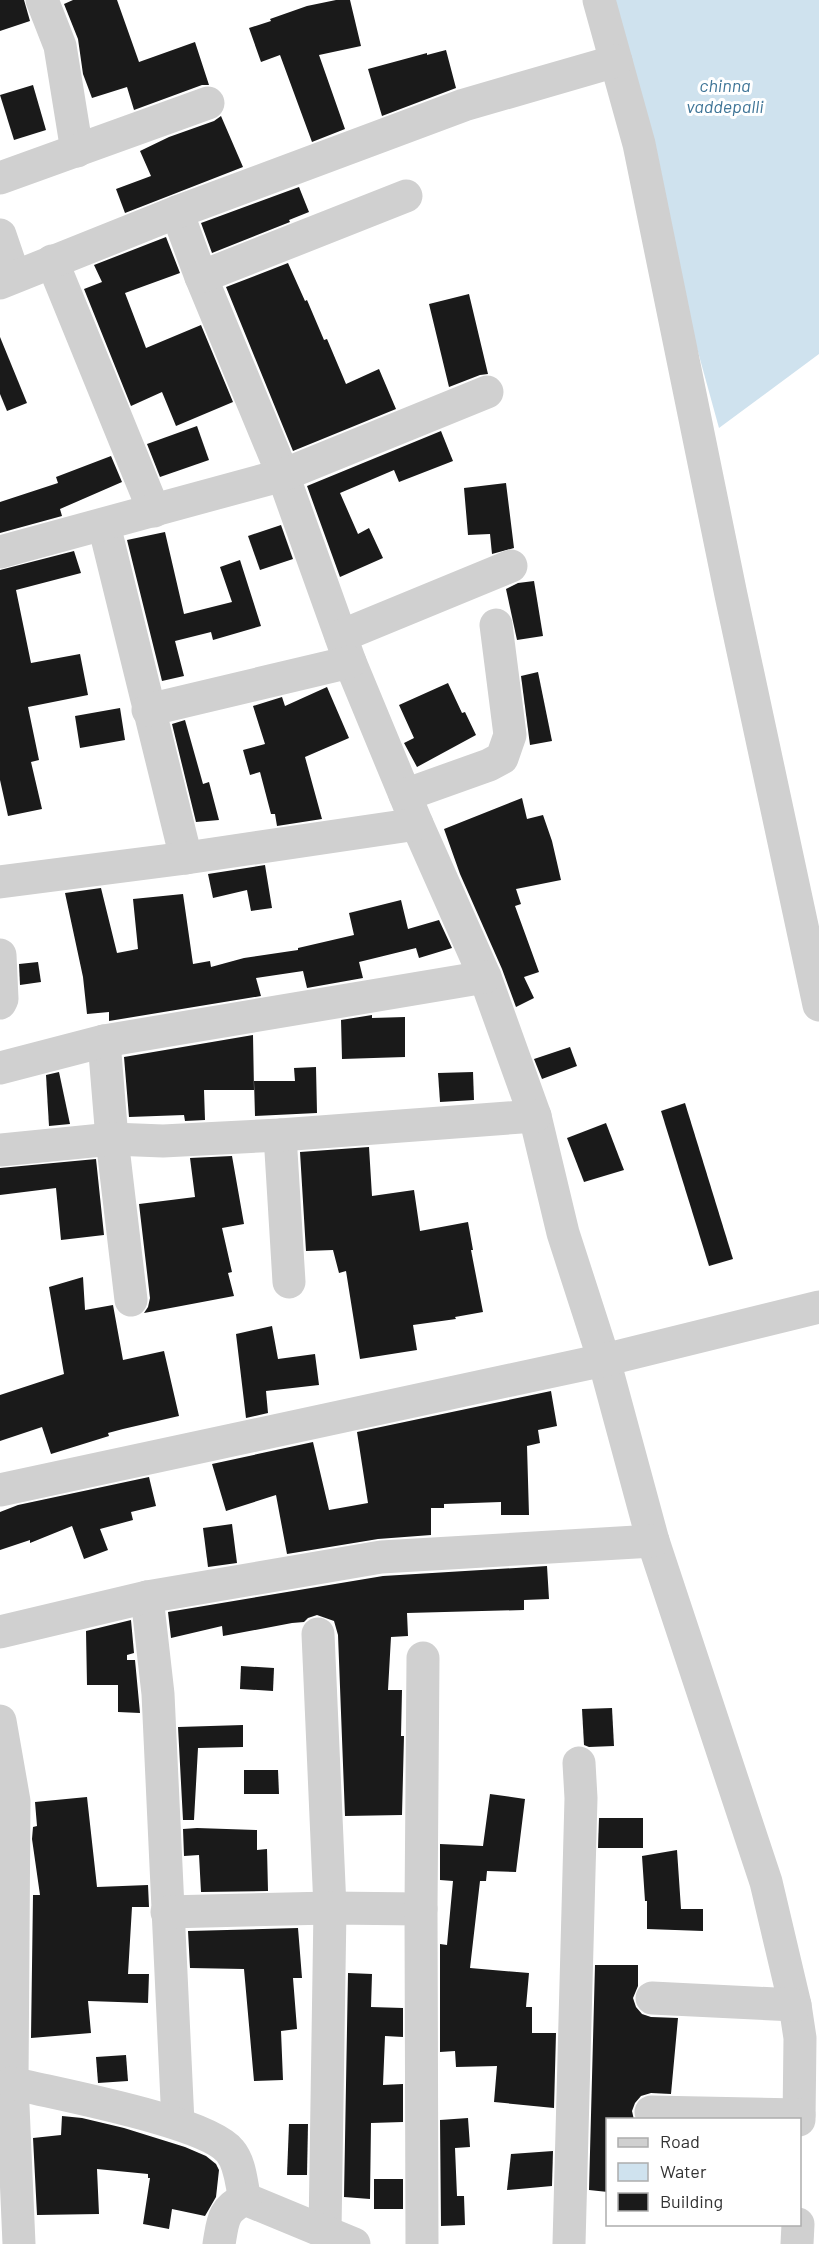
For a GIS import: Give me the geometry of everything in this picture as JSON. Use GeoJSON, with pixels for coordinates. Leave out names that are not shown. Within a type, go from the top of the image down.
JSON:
{"type":"FeatureCollection","features":[{"type":"Feature","properties":{"kind":"street"},"geometry":{"type":"LineString","coordinates":[[42,0],[60,46],[77,151]]}},
{"type":"Feature","properties":{"kind":"street"},"geometry":{"type":"LineString","coordinates":[[599,0],[639,144],[819,1005]]}},
{"type":"Feature","properties":{"kind":"street"},"geometry":{"type":"LineString","coordinates":[[0,235],[7,280],[177,212],[464,105],[616,61]]}},
{"type":"Feature","properties":{"kind":"street"},"geometry":{"type":"LineString","coordinates":[[0,178],[208,103]]}},
{"type":"Feature","properties":{"kind":"street"},"geometry":{"type":"LineString","coordinates":[[201,277],[406,196]]}},
{"type":"Feature","properties":{"kind":"street"},"geometry":{"type":"LineString","coordinates":[[177,212],[201,277],[283,475],[345,649],[411,810],[485,978],[535,1116],[563,1233],[604,1360],[653,1541],[766,1882],[795,2005],[800,2038],[799,2117],[651,2112]]}},
{"type":"Feature","properties":{"kind":"street"},"geometry":{"type":"LineString","coordinates":[[52,261],[154,511]]}},
{"type":"Feature","properties":{"kind":"street"},"geometry":{"type":"LineString","coordinates":[[0,552],[283,475],[487,392]]}},
{"type":"Feature","properties":{"kind":"street"},"geometry":{"type":"LineString","coordinates":[[104,525],[186,858]]}},
{"type":"Feature","properties":{"kind":"street"},"geometry":{"type":"LineString","coordinates":[[148,710],[345,649],[511,566]]}},
{"type":"Feature","properties":{"kind":"street"},"geometry":{"type":"LineString","coordinates":[[0,882],[186,858],[411,810],[502,758],[510,735],[496,625]]}},
{"type":"Feature","properties":{"kind":"street"},"geometry":{"type":"LineString","coordinates":[[0,955],[2,999],[0,1003]]}},
{"type":"Feature","properties":{"kind":"street"},"geometry":{"type":"LineString","coordinates":[[0,1068],[104,1041],[485,978]]}},
{"type":"Feature","properties":{"kind":"street"},"geometry":{"type":"LineString","coordinates":[[104,1041],[112,1139],[131,1300]]}},
{"type":"Feature","properties":{"kind":"street"},"geometry":{"type":"LineString","coordinates":[[0,1150],[112,1139],[162,1141],[280,1135],[535,1116]]}},
{"type":"Feature","properties":{"kind":"street"},"geometry":{"type":"LineString","coordinates":[[280,1135],[289,1282]]}},
{"type":"Feature","properties":{"kind":"street"},"geometry":{"type":"LineString","coordinates":[[0,1490],[604,1360],[819,1307]]}},
{"type":"Feature","properties":{"kind":"street"},"geometry":{"type":"LineString","coordinates":[[0,1632],[147,1597],[381,1557],[653,1541]]}},
{"type":"Feature","properties":{"kind":"street"},"geometry":{"type":"LineString","coordinates":[[147,1597],[158,1694],[178,2123]]}},
{"type":"Feature","properties":{"kind":"street"},"geometry":{"type":"LineString","coordinates":[[219,2244],[223,2217],[232,2205],[245,2199],[339,2238],[330,1908],[318,1634]]}},
{"type":"Feature","properties":{"kind":"street"},"geometry":{"type":"LineString","coordinates":[[422,2244],[423,1658]]}},
{"type":"Feature","properties":{"kind":"street"},"geometry":{"type":"LineString","coordinates":[[0,1721],[14,1801],[12,2083],[19,2244]]}},
{"type":"Feature","properties":{"kind":"street"},"geometry":{"type":"LineString","coordinates":[[569,2244],[581,1798],[579,1763]]}},
{"type":"Feature","properties":{"kind":"street"},"geometry":{"type":"LineString","coordinates":[[167,1912],[330,1908],[421,1909]]}},
{"type":"Feature","properties":{"kind":"street"},"geometry":{"type":"LineString","coordinates":[[652,1998],[795,2005]]}},
{"type":"Feature","properties":{"kind":"street"},"geometry":{"type":"LineString","coordinates":[[12,2083],[178,2123],[222,2143],[230,2151],[238,2168],[245,2199]]}},
{"type":"Feature","properties":{"kind":"street"},"geometry":{"type":"LineString","coordinates":[[797,2244],[798,2226]]}},
{"type":"Feature","properties":{"kind":"water","name":"chinna vaddepalli"},"geometry":{"type":"Polygon","coordinates":[[[601,0],[819,0],[819,354],[719,428],[601,0]]]}},
{"type":"Feature","properties":{"kind":"building"},"geometry":{"type":"Polygon","coordinates":[[[0,0],[24,0],[30,21],[0,31],[0,0]]]}},
{"type":"Feature","properties":{"kind":"building"},"geometry":{"type":"Polygon","coordinates":[[[73,0],[117,0],[139,62],[195,42],[209,85],[202,85],[134,110],[127,87],[92,98],[83,74],[78,39],[64,4],[73,0]]]}},
{"type":"Feature","properties":{"kind":"building"},"geometry":{"type":"Polygon","coordinates":[[[336,0],[350,0],[361,46],[319,55],[345,129],[312,142],[280,55],[261,62],[249,28],[307,6],[336,0]]]}},
{"type":"Feature","properties":{"kind":"building"},"geometry":{"type":"Polygon","coordinates":[[[446,50],[456,88],[382,116],[368,69],[446,50]]]}},
{"type":"Feature","properties":{"kind":"building"},"geometry":{"type":"Polygon","coordinates":[[[33,85],[46,130],[14,140],[0,95],[33,85]]]}},
{"type":"Feature","properties":{"kind":"building"},"geometry":{"type":"Polygon","coordinates":[[[221,116],[243,167],[125,213],[116,189],[151,176],[140,151],[169,137],[214,121],[221,116]]]}},
{"type":"Feature","properties":{"kind":"building"},"geometry":{"type":"Polygon","coordinates":[[[299,187],[309,212],[289,220],[290,222],[212,253],[201,223],[299,187]]]}},
{"type":"Feature","properties":{"kind":"building"},"geometry":{"type":"Polygon","coordinates":[[[166,237],[180,273],[125,293],[146,348],[201,325],[233,402],[176,426],[162,392],[131,406],[84,289],[102,282],[94,265],[166,237]]]}},
{"type":"Feature","properties":{"kind":"building"},"geometry":{"type":"Polygon","coordinates":[[[288,263],[324,340],[327,339],[346,384],[379,369],[396,409],[293,451],[226,287],[288,263]]]}},
{"type":"Feature","properties":{"kind":"building"},"geometry":{"type":"Polygon","coordinates":[[[469,294],[488,374],[449,387],[429,304],[469,294]]]}},
{"type":"Feature","properties":{"kind":"building"},"geometry":{"type":"Polygon","coordinates":[[[0,337],[27,403],[7,411],[0,394],[0,337]]]}},
{"type":"Feature","properties":{"kind":"building"},"geometry":{"type":"Polygon","coordinates":[[[197,426],[209,460],[160,477],[147,444],[197,426]]]}},
{"type":"Feature","properties":{"kind":"building"},"geometry":{"type":"Polygon","coordinates":[[[441,431],[453,461],[399,482],[394,470],[340,493],[358,534],[369,528],[383,558],[340,577],[307,486],[441,431]]]}},
{"type":"Feature","properties":{"kind":"building"},"geometry":{"type":"Polygon","coordinates":[[[111,456],[122,482],[60,509],[62,516],[0,533],[0,502],[58,483],[56,477],[111,456]]]}},
{"type":"Feature","properties":{"kind":"building"},"geometry":{"type":"Polygon","coordinates":[[[506,483],[514,548],[492,554],[490,534],[468,535],[464,488],[506,483]]]}},
{"type":"Feature","properties":{"kind":"building"},"geometry":{"type":"Polygon","coordinates":[[[281,525],[293,559],[260,570],[248,536],[281,525]]]}},
{"type":"Feature","properties":{"kind":"building"},"geometry":{"type":"Polygon","coordinates":[[[165,532],[184,614],[232,602],[220,567],[240,560],[261,626],[213,640],[211,632],[175,641],[184,676],[162,681],[127,540],[165,532]]]}},
{"type":"Feature","properties":{"kind":"building"},"geometry":{"type":"Polygon","coordinates":[[[74,551],[81,573],[16,590],[31,663],[80,654],[88,695],[28,707],[39,760],[31,762],[42,809],[8,816],[0,780],[0,570],[74,551]]]}},
{"type":"Feature","properties":{"kind":"building"},"geometry":{"type":"Polygon","coordinates":[[[534,581],[543,636],[517,640],[506,589],[518,583],[534,581]]]}},
{"type":"Feature","properties":{"kind":"building"},"geometry":{"type":"Polygon","coordinates":[[[538,672],[552,741],[530,745],[521,676],[538,672]]]}},
{"type":"Feature","properties":{"kind":"building"},"geometry":{"type":"Polygon","coordinates":[[[448,683],[462,713],[465,712],[476,735],[417,767],[404,743],[414,738],[399,705],[448,683]]]}},
{"type":"Feature","properties":{"kind":"building"},"geometry":{"type":"Polygon","coordinates":[[[327,687],[349,738],[305,757],[322,819],[277,826],[275,814],[271,814],[260,772],[250,775],[243,750],[265,744],[253,706],[282,697],[285,706],[327,687]]]}},
{"type":"Feature","properties":{"kind":"building"},"geometry":{"type":"Polygon","coordinates":[[[120,708],[125,740],[80,748],[75,716],[120,708]]]}},
{"type":"Feature","properties":{"kind":"building"},"geometry":{"type":"Polygon","coordinates":[[[185,720],[203,784],[209,782],[219,820],[196,822],[172,724],[185,720]]]}},
{"type":"Feature","properties":{"kind":"building"},"geometry":{"type":"Polygon","coordinates":[[[522,798],[527,819],[543,815],[561,880],[516,889],[521,904],[515,906],[539,972],[524,977],[534,998],[516,1007],[502,969],[460,874],[444,829],[522,798]]]}},
{"type":"Feature","properties":{"kind":"building"},"geometry":{"type":"Polygon","coordinates":[[[265,865],[272,908],[251,911],[247,890],[213,898],[208,874],[265,865]]]}},
{"type":"Feature","properties":{"kind":"building"},"geometry":{"type":"Polygon","coordinates":[[[101,888],[117,953],[138,949],[133,899],[183,894],[193,964],[210,961],[211,967],[244,958],[298,950],[298,948],[354,935],[349,913],[401,900],[408,929],[439,920],[452,948],[419,958],[416,948],[359,962],[363,978],[307,988],[303,971],[256,978],[261,996],[109,1021],[109,1012],[87,1014],[83,977],[65,893],[101,888]]]}},
{"type":"Feature","properties":{"kind":"building"},"geometry":{"type":"Polygon","coordinates":[[[38,962],[41,982],[20,985],[19,964],[38,962]]]}},
{"type":"Feature","properties":{"kind":"building"},"geometry":{"type":"Polygon","coordinates":[[[372,1015],[372,1018],[405,1017],[405,1057],[342,1059],[341,1020],[372,1015]]]}},
{"type":"Feature","properties":{"kind":"building"},"geometry":{"type":"Polygon","coordinates":[[[253,1035],[254,1090],[204,1090],[205,1120],[185,1121],[184,1115],[129,1117],[124,1057],[253,1035]]]}},
{"type":"Feature","properties":{"kind":"building"},"geometry":{"type":"Polygon","coordinates":[[[570,1047],[577,1066],[542,1079],[534,1059],[570,1047]]]}},
{"type":"Feature","properties":{"kind":"building"},"geometry":{"type":"Polygon","coordinates":[[[316,1067],[317,1113],[255,1116],[254,1081],[295,1081],[294,1068],[316,1067]]]}},
{"type":"Feature","properties":{"kind":"building"},"geometry":{"type":"Polygon","coordinates":[[[59,1072],[70,1124],[49,1126],[46,1075],[59,1072]]]}},
{"type":"Feature","properties":{"kind":"building"},"geometry":{"type":"Polygon","coordinates":[[[473,1072],[474,1100],[440,1102],[438,1073],[473,1072]]]}},
{"type":"Feature","properties":{"kind":"building"},"geometry":{"type":"Polygon","coordinates":[[[685,1103],[733,1259],[709,1266],[661,1111],[685,1103]]]}},
{"type":"Feature","properties":{"kind":"building"},"geometry":{"type":"Polygon","coordinates":[[[606,1123],[624,1170],[584,1182],[567,1138],[606,1123]]]}},
{"type":"Feature","properties":{"kind":"building"},"geometry":{"type":"Polygon","coordinates":[[[369,1147],[372,1196],[414,1190],[420,1231],[468,1222],[483,1312],[455,1317],[456,1319],[413,1325],[417,1350],[360,1359],[346,1271],[339,1273],[333,1250],[306,1251],[300,1152],[369,1147]]]}},
{"type":"Feature","properties":{"kind":"building"},"geometry":{"type":"Polygon","coordinates":[[[232,1156],[244,1224],[222,1228],[232,1272],[228,1273],[234,1296],[144,1313],[150,1298],[139,1204],[195,1197],[190,1158],[232,1156]]]}},
{"type":"Feature","properties":{"kind":"building"},"geometry":{"type":"Polygon","coordinates":[[[96,1159],[104,1235],[61,1240],[56,1188],[0,1195],[0,1168],[96,1159]]]}},
{"type":"Feature","properties":{"kind":"building"},"geometry":{"type":"Polygon","coordinates":[[[83,1277],[85,1310],[113,1305],[123,1360],[164,1351],[179,1416],[108,1433],[109,1436],[51,1454],[42,1427],[0,1441],[0,1395],[64,1374],[49,1287],[83,1277]]]}},
{"type":"Feature","properties":{"kind":"building"},"geometry":{"type":"Polygon","coordinates":[[[272,1326],[278,1359],[315,1354],[319,1385],[266,1391],[268,1413],[246,1418],[236,1334],[272,1326]]]}},
{"type":"Feature","properties":{"kind":"building"},"geometry":{"type":"Polygon","coordinates":[[[551,1391],[557,1426],[538,1430],[540,1443],[527,1446],[529,1515],[501,1515],[501,1502],[444,1504],[444,1508],[431,1508],[431,1535],[378,1539],[287,1554],[276,1495],[226,1511],[212,1464],[313,1442],[329,1510],[368,1503],[357,1432],[551,1391]]]}},
{"type":"Feature","properties":{"kind":"building"},"geometry":{"type":"Polygon","coordinates":[[[149,1477],[156,1506],[131,1512],[133,1520],[100,1529],[108,1550],[84,1559],[72,1526],[30,1543],[30,1540],[0,1550],[0,1512],[18,1505],[149,1477]]]}},
{"type":"Feature","properties":{"kind":"building"},"geometry":{"type":"Polygon","coordinates":[[[232,1524],[237,1563],[208,1567],[203,1528],[232,1524]]]}},
{"type":"Feature","properties":{"kind":"building"},"geometry":{"type":"Polygon","coordinates":[[[547,1566],[549,1599],[524,1600],[524,1610],[407,1613],[408,1636],[391,1637],[388,1690],[402,1690],[401,1736],[404,1736],[402,1815],[345,1816],[338,1635],[334,1621],[317,1615],[304,1622],[223,1636],[222,1626],[171,1638],[168,1612],[383,1576],[547,1566]]]}},
{"type":"Feature","properties":{"kind":"building"},"geometry":{"type":"Polygon","coordinates":[[[131,1620],[134,1653],[127,1655],[127,1660],[135,1660],[140,1713],[118,1712],[118,1685],[87,1685],[86,1631],[131,1620]]]}},
{"type":"Feature","properties":{"kind":"building"},"geometry":{"type":"Polygon","coordinates":[[[241,1666],[274,1668],[273,1691],[240,1689],[241,1666]]]}},
{"type":"Feature","properties":{"kind":"building"},"geometry":{"type":"Polygon","coordinates":[[[612,1708],[614,1746],[589,1747],[584,1745],[582,1709],[612,1708]]]}},
{"type":"Feature","properties":{"kind":"building"},"geometry":{"type":"Polygon","coordinates":[[[243,1725],[243,1747],[198,1748],[194,1820],[183,1820],[178,1727],[243,1725]]]}},
{"type":"Feature","properties":{"kind":"building"},"geometry":{"type":"Polygon","coordinates":[[[244,1770],[278,1770],[279,1794],[244,1794],[244,1770]]]}},
{"type":"Feature","properties":{"kind":"building"},"geometry":{"type":"Polygon","coordinates":[[[490,1794],[525,1799],[516,1872],[487,1871],[486,1881],[480,1881],[470,1968],[529,1973],[526,2007],[532,2007],[532,2033],[556,2033],[554,2108],[494,2102],[497,2066],[456,2067],[455,2051],[440,2052],[440,1944],[447,1945],[453,1881],[440,1880],[440,1844],[483,1846],[490,1794]]]}},
{"type":"Feature","properties":{"kind":"building"},"geometry":{"type":"Polygon","coordinates":[[[87,1797],[97,1887],[148,1885],[149,1907],[132,1907],[128,1974],[149,1974],[148,2003],[88,2001],[91,2033],[31,2038],[33,1895],[40,1895],[32,1839],[33,1827],[37,1826],[35,1802],[87,1797]]]}},
{"type":"Feature","properties":{"kind":"building"},"geometry":{"type":"Polygon","coordinates":[[[599,1818],[643,1818],[643,1848],[598,1848],[599,1818]]]}},
{"type":"Feature","properties":{"kind":"building"},"geometry":{"type":"Polygon","coordinates":[[[183,1829],[257,1830],[257,1850],[267,1849],[268,1891],[201,1892],[199,1855],[184,1856],[183,1829]]]}},
{"type":"Feature","properties":{"kind":"building"},"geometry":{"type":"Polygon","coordinates":[[[677,1850],[681,1909],[703,1909],[703,1931],[647,1929],[647,1901],[645,1901],[642,1856],[677,1850]]]}},
{"type":"Feature","properties":{"kind":"building"},"geometry":{"type":"Polygon","coordinates":[[[298,1928],[302,1978],[293,1978],[297,2029],[281,2031],[283,2080],[254,2081],[244,1969],[190,1968],[188,1931],[298,1928]]]}},
{"type":"Feature","properties":{"kind":"building"},"geometry":{"type":"Polygon","coordinates":[[[595,1965],[638,1965],[638,1986],[633,1998],[636,2007],[642,2014],[651,2017],[678,2018],[671,2094],[651,2093],[641,2096],[632,2111],[634,2118],[606,2118],[606,2192],[589,2190],[595,1965]]]}},
{"type":"Feature","properties":{"kind":"building"},"geometry":{"type":"Polygon","coordinates":[[[348,1973],[372,1974],[371,2007],[403,2008],[403,2037],[385,2036],[383,2085],[403,2084],[403,2122],[371,2123],[370,2199],[344,2197],[348,1973]]]}},
{"type":"Feature","properties":{"kind":"building"},"geometry":{"type":"Polygon","coordinates":[[[126,2055],[128,2081],[98,2083],[96,2057],[126,2055]]]}},
{"type":"Feature","properties":{"kind":"building"},"geometry":{"type":"Polygon","coordinates":[[[62,2116],[82,2118],[124,2128],[206,2156],[216,2164],[219,2170],[216,2197],[205,2216],[172,2209],[169,2229],[143,2224],[150,2178],[148,2174],[97,2169],[99,2214],[37,2215],[33,2138],[61,2135],[62,2116]]]}},
{"type":"Feature","properties":{"kind":"building"},"geometry":{"type":"Polygon","coordinates":[[[468,2118],[470,2147],[455,2148],[457,2196],[464,2196],[465,2225],[441,2226],[440,2120],[468,2118]]]}},
{"type":"Feature","properties":{"kind":"building"},"geometry":{"type":"Polygon","coordinates":[[[289,2124],[308,2124],[307,2175],[287,2175],[289,2124]]]}},
{"type":"Feature","properties":{"kind":"building"},"geometry":{"type":"Polygon","coordinates":[[[553,2151],[552,2186],[507,2190],[511,2154],[553,2151]]]}},
{"type":"Feature","properties":{"kind":"building"},"geometry":{"type":"Polygon","coordinates":[[[374,2179],[403,2179],[403,2209],[374,2209],[374,2179]]]}}]}
